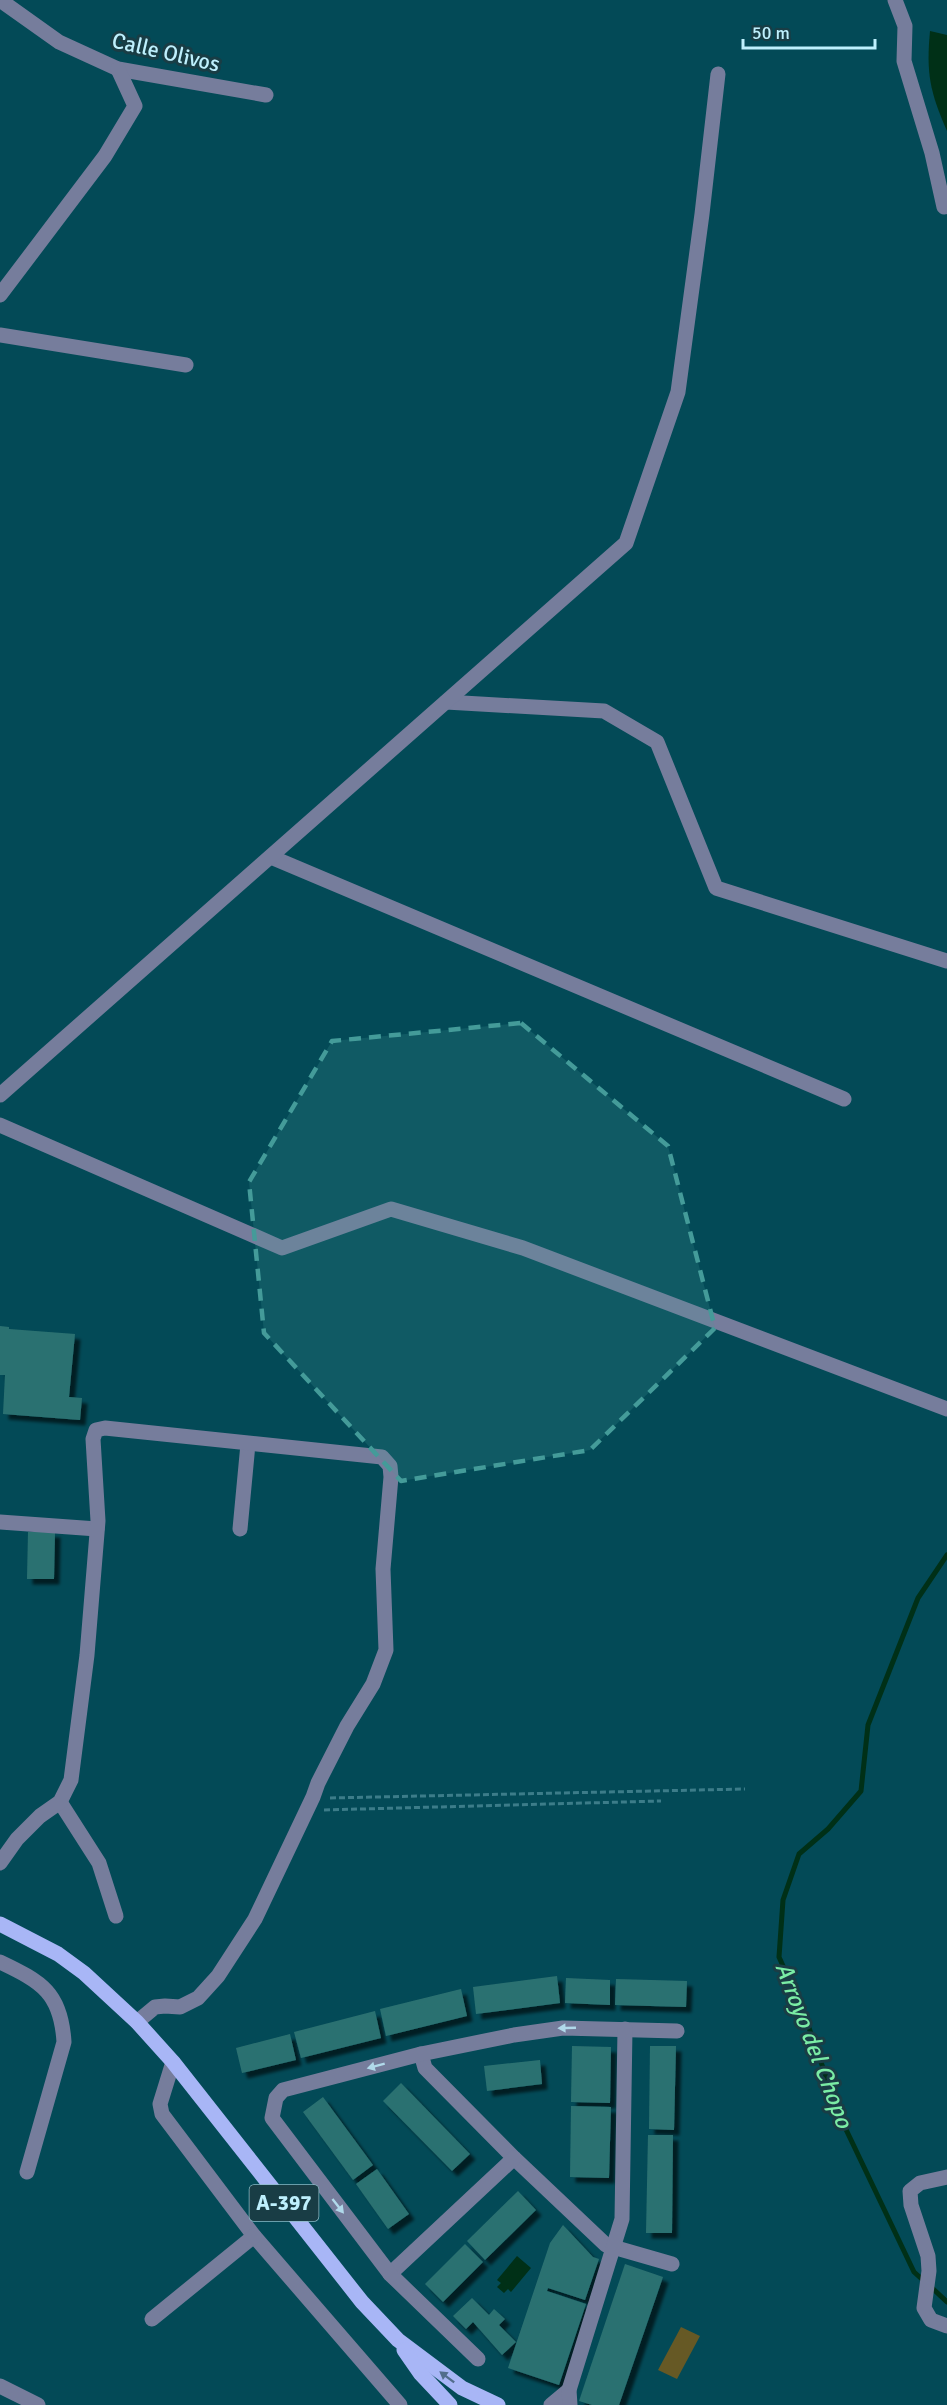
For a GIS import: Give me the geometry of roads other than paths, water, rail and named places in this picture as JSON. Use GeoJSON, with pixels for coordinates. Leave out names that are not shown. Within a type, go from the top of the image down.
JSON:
{"type":"FeatureCollection","features":[{"type":"Feature","properties":{"kind":"main road","name":"A-397"},"geometry":{"type":"LineString","coordinates":[[0,1924],[58,1954],[84,1973],[137,2022],[173,2062],[362,2302],[398,2340],[462,2388],[498,2405]]}},
{"type":"Feature","properties":{"kind":"main road","name":"A-397"},"geometry":{"type":"LineString","coordinates":[[398,2340],[420,2373],[450,2405]]}},
{"type":"Feature","properties":{"kind":"street","name":"Calle Olivos"},"geometry":{"type":"LineString","coordinates":[[0,0],[59,42],[118,69],[266,96]]}},
{"type":"Feature","properties":{"kind":"street"},"geometry":{"type":"LineString","coordinates":[[895,0],[905,26],[904,61],[932,153],[944,207]]}},
{"type":"Feature","properties":{"kind":"street"},"geometry":{"type":"LineString","coordinates":[[0,296],[105,156],[135,106],[118,69]]}},
{"type":"Feature","properties":{"kind":"street"},"geometry":{"type":"LineString","coordinates":[[0,1095],[626,543],[678,392],[718,74]]}},
{"type":"Feature","properties":{"kind":"street"},"geometry":{"type":"LineString","coordinates":[[0,335],[186,365]]}},
{"type":"Feature","properties":{"kind":"street"},"geometry":{"type":"LineString","coordinates":[[446,702],[604,711],[657,742],[716,888],[947,961]]}},
{"type":"Feature","properties":{"kind":"street"},"geometry":{"type":"LineString","coordinates":[[272,857],[844,1099]]}},
{"type":"Feature","properties":{"kind":"street"},"geometry":{"type":"LineString","coordinates":[[0,1125],[282,1248],[391,1209],[523,1248],[947,1409]]}},
{"type":"Feature","properties":{"kind":"street"},"geometry":{"type":"LineString","coordinates":[[0,1863],[24,1831],[60,1802],[71,1780],[80,1720],[98,1529],[93,1439],[96,1430],[105,1428],[382,1457],[390,1466],[391,1478],[383,1569],[386,1650],[373,1683],[347,1726],[318,1782],[310,1804],[255,1919],[218,1976],[198,1998],[180,2007],[155,2007],[137,2022]]}},
{"type":"Feature","properties":{"kind":"street"},"geometry":{"type":"LineString","coordinates":[[240,1529],[248,1444]]}},
{"type":"Feature","properties":{"kind":"street"},"geometry":{"type":"LineString","coordinates":[[0,1522],[98,1529]]}},
{"type":"Feature","properties":{"kind":"street"},"geometry":{"type":"LineString","coordinates":[[60,1802],[99,1863],[116,1916]]}},
{"type":"Feature","properties":{"kind":"street"},"geometry":{"type":"LineString","coordinates":[[0,1962],[42,1985],[55,2001],[63,2021],[64,2042],[27,2172]]}},
{"type":"Feature","properties":{"kind":"street"},"geometry":{"type":"LineString","coordinates":[[478,2359],[390,2274],[272,2118],[276,2098],[283,2090],[420,2054],[502,2037],[563,2028],[677,2031]]}},
{"type":"Feature","properties":{"kind":"street"},"geometry":{"type":"LineString","coordinates":[[552,2405],[569,2398],[622,2219],[625,2029]]}},
{"type":"Feature","properties":{"kind":"street"},"geometry":{"type":"LineString","coordinates":[[420,2054],[425,2068],[606,2246],[672,2264]]}},
{"type":"Feature","properties":{"kind":"street"},"geometry":{"type":"LineString","coordinates":[[173,2062],[160,2104],[162,2114],[254,2236],[400,2405]]}},
{"type":"Feature","properties":{"kind":"street"},"geometry":{"type":"LineString","coordinates":[[390,2274],[514,2158]]}},
{"type":"Feature","properties":{"kind":"street"},"geometry":{"type":"LineString","coordinates":[[947,2176],[920,2183],[910,2191],[911,2205],[928,2256],[929,2271],[924,2308],[931,2320],[947,2326]]}},
{"type":"Feature","properties":{"kind":"street"},"geometry":{"type":"LineString","coordinates":[[152,2319],[254,2236]]}},
{"type":"Feature","properties":{"kind":"street"},"geometry":{"type":"LineString","coordinates":[[0,2386],[38,2405]]}},
{"type":"Feature","properties":{"kind":"waterway","name":"Arroyo del Chopo"},"geometry":{"type":"LineString","coordinates":[[924,2281],[914,2272],[841,2119],[802,2008],[779,1957],[783,1900],[799,1854],[828,1829],[861,1791],[868,1725],[918,1598],[947,1555]]}},
{"type":"Feature","properties":{"kind":"waterway","name":"Arroyo del Chopo"},"geometry":{"type":"LineString","coordinates":[[931,2287],[947,2302]]}}]}
